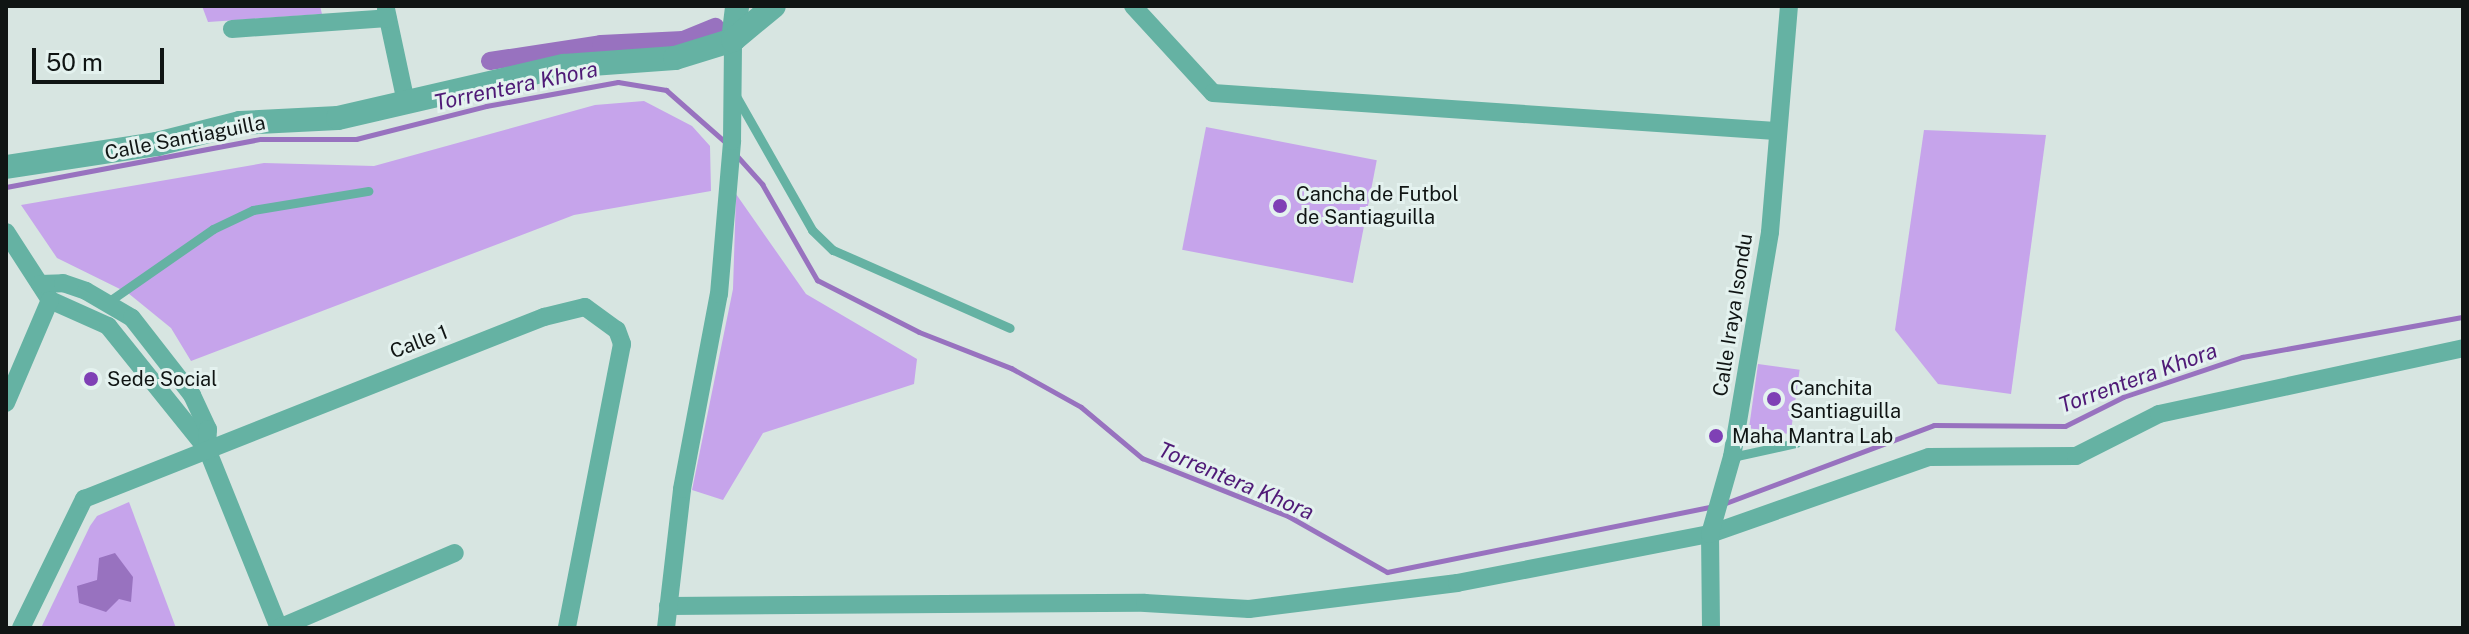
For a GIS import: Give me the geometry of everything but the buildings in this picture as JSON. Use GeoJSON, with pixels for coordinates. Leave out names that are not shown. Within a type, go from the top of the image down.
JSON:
{"type":"FeatureCollection","features":[{"type":"Feature","properties":{"kind":"street"},"geometry":{"type":"LineString","coordinates":[[666,628],[682,489],[719,294],[732,141],[730,82],[737,6]]}},
{"type":"Feature","properties":{"kind":"street","name":"Calle Santiaguilla"},"geometry":{"type":"LineString","coordinates":[[6,167],[157,144],[240,123],[338,118],[564,66],[675,58],[733,40],[774,6]]}},
{"type":"Feature","properties":{"kind":"street"},"geometry":{"type":"LineString","coordinates":[[1133,6],[1213,93],[1776,131]]}},
{"type":"Feature","properties":{"kind":"street","name":"Calle Iraya Isondu"},"geometry":{"type":"LineString","coordinates":[[1711,628],[1710,534],[1732,457],[1770,232],[1776,131],[1789,6]]}},
{"type":"Feature","properties":{"kind":"street"},"geometry":{"type":"LineString","coordinates":[[232,29],[387,12],[406,102]]}},
{"type":"Feature","properties":{"kind":"street"},"geometry":{"type":"LineString","coordinates":[[6,232],[45,292],[108,326],[207,449]]}},
{"type":"Feature","properties":{"kind":"street"},"geometry":{"type":"LineString","coordinates":[[6,403],[45,292],[63,283],[108,302],[132,318],[179,378],[203,415],[207,449],[279,628],[455,553]]}},
{"type":"Feature","properties":{"kind":"street","name":"Calle 1"},"geometry":{"type":"LineString","coordinates":[[21,628],[78,505],[207,449],[572,307],[585,307],[617,330],[622,344],[567,628]]}},
{"type":"Feature","properties":{"kind":"street"},"geometry":{"type":"LineString","coordinates":[[668,606],[1145,603],[1249,609],[1457,583],[1710,534],[1929,457],[2076,456],[2159,414],[2463,348]]}},
{"type":"Feature","properties":{"kind":"street"},"geometry":{"type":"LineString","coordinates":[[162,390],[179,378]]}},
{"type":"Feature","properties":{"kind":"lane"},"geometry":{"type":"LineString","coordinates":[[730,82],[764,154],[812,230],[833,250],[1010,328]]}},
{"type":"Feature","properties":{"kind":"lane"},"geometry":{"type":"LineString","coordinates":[[108,302],[213,229],[253,210],[368,191]]}},
{"type":"Feature","properties":{"kind":"lane"},"geometry":{"type":"LineString","coordinates":[[1732,457],[1796,443]]}},
{"type":"Feature","properties":{"kind":"shaded area"},"geometry":{"type":"Polygon","coordinates":[[[202,6],[320,6],[322,14],[208,22],[202,6]]]}},
{"type":"Feature","properties":{"kind":"shaded area"},"geometry":{"type":"Polygon","coordinates":[[[644,101],[692,126],[710,146],[711,191],[574,215],[191,361],[171,328],[128,293],[57,258],[21,205],[264,163],[374,166],[595,105],[644,101]]]}},
{"type":"Feature","properties":{"kind":"shaded area","name":"Cancha de Futbol de Santiaguilla"},"geometry":{"type":"Polygon","coordinates":[[[1206,127],[1377,160],[1353,283],[1182,250],[1206,127]]]}},
{"type":"Feature","properties":{"kind":"shaded area"},"geometry":{"type":"Polygon","coordinates":[[[1924,130],[2046,135],[2011,394],[1938,384],[1895,330],[1924,130]]]}},
{"type":"Feature","properties":{"kind":"shaded area"},"geometry":{"type":"Polygon","coordinates":[[[736,194],[806,294],[917,359],[914,384],[763,433],[723,500],[692,490],[733,289],[736,194]]]}},
{"type":"Feature","properties":{"kind":"shaded area","name":"Canchita Santiaguilla"},"geometry":{"type":"Polygon","coordinates":[[[1758,364],[1800,370],[1791,434],[1749,428],[1758,364]]]}},
{"type":"Feature","properties":{"kind":"shaded area"},"geometry":{"type":"Polygon","coordinates":[[[129,502],[176,628],[41,628],[90,526],[97,516],[129,502]]]}},
{"type":"Feature","properties":{"kind":"shaded area"},"geometry":{"type":"Polygon","coordinates":[[[115,553],[133,577],[131,602],[119,599],[106,612],[79,603],[77,586],[97,580],[99,558],[115,553]]]}},
{"type":"Feature","properties":{"kind":"waterway"},"geometry":{"type":"LineString","coordinates":[[490,61],[601,44],[683,40],[716,27]]}},
{"type":"Feature","properties":{"kind":"waterway","name":"Torrentera Khora"},"geometry":{"type":"LineString","coordinates":[[6,187],[261,139],[356,139],[486,106],[618,82],[666,90],[725,142]]}},
{"type":"Feature","properties":{"kind":"waterway","name":"Torrentera Khora"},"geometry":{"type":"LineString","coordinates":[[737,156],[762,184],[817,280],[919,332],[1011,368],[1081,407],[1142,458],[1288,516],[1387,572],[1714,506]]}},
{"type":"Feature","properties":{"kind":"waterway","name":"Torrentera Khora"},"geometry":{"type":"LineString","coordinates":[[1723,504],[1934,425],[2065,426],[2123,397],[2242,357],[2463,317]]}},
{"type":"Feature","properties":{"kind":"place","name":"Cancha de Futbol de Santiaguilla"},"geometry":{"type":"Point","coordinates":[1280,206]}},
{"type":"Feature","properties":{"kind":"place","name":"Sede Social"},"geometry":{"type":"Point","coordinates":[91,379]}},
{"type":"Feature","properties":{"kind":"place","name":"Canchita Santiaguilla"},"geometry":{"type":"Point","coordinates":[1774,399]}},
{"type":"Feature","properties":{"kind":"place","name":"Maha Mantra Lab"},"geometry":{"type":"Point","coordinates":[1716,436]}}]}
